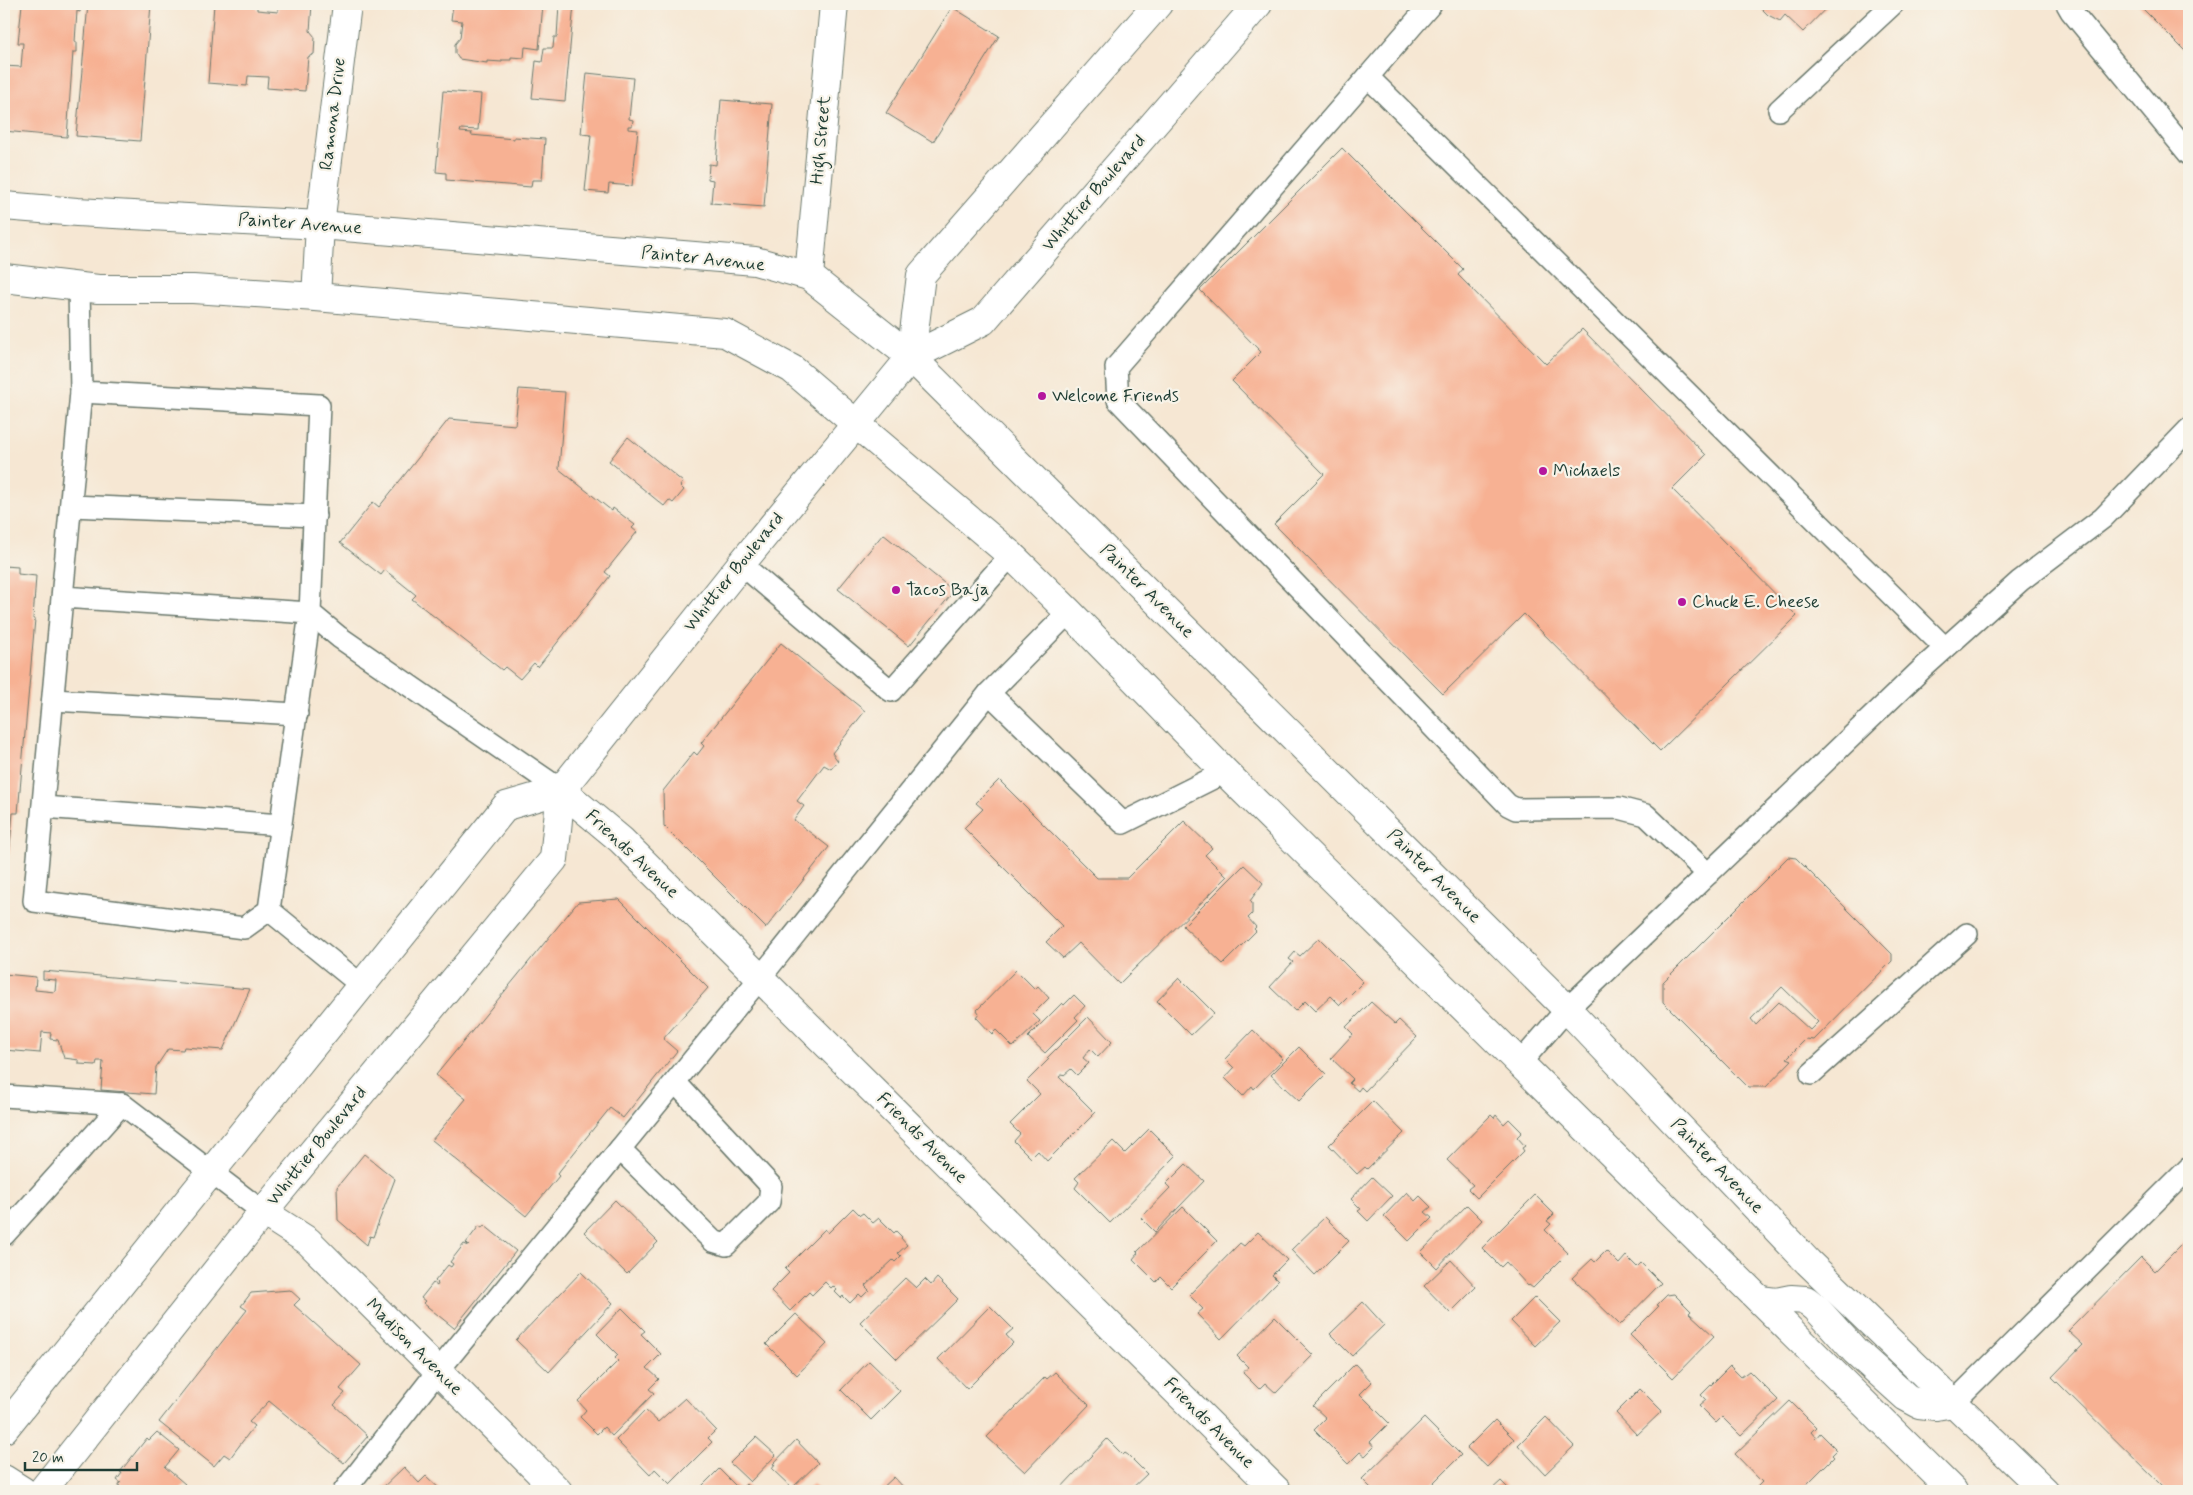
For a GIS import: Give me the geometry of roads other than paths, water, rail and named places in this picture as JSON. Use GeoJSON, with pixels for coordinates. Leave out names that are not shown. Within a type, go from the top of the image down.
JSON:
{"type":"FeatureCollection","features":[{"type":"Feature","properties":{"kind":"main road","name":"Ramona Drive"},"geometry":{"type":"LineString","coordinates":[[316,297],[320,224],[347,4]]}},
{"type":"Feature","properties":{"kind":"main road","name":"High Street"},"geometry":{"type":"LineString","coordinates":[[809,276],[834,4]]}},
{"type":"Feature","properties":{"kind":"main road"},"geometry":{"type":"LineString","coordinates":[[911,357],[921,275],[1158,4]]}},
{"type":"Feature","properties":{"kind":"main road","name":"Whittier Boulevard"},"geometry":{"type":"LineString","coordinates":[[42,1491],[263,1212],[554,859],[561,790],[855,423],[911,357],[983,321],[1258,4]]}},
{"type":"Feature","properties":{"kind":"main road","name":"Painter Avenue"},"geometry":{"type":"LineString","coordinates":[[4,206],[77,212],[320,224],[755,262],[809,276],[911,357],[1567,1009],[1808,1262],[2045,1491]]}},
{"type":"Feature","properties":{"kind":"main road"},"geometry":{"type":"LineString","coordinates":[[4,278],[98,289],[193,289],[316,297],[725,333],[792,369],[1011,555],[1224,772],[1953,1491]]}},
{"type":"Feature","properties":{"kind":"main road"},"geometry":{"type":"LineString","coordinates":[[4,1429],[506,806],[561,790]]}},
{"type":"Feature","properties":{"kind":"main road","name":"Friends Avenue"},"geometry":{"type":"LineString","coordinates":[[561,790],[621,840],[1277,1491]]}},
{"type":"Feature","properties":{"kind":"main road","name":"Madison Avenue"},"geometry":{"type":"LineString","coordinates":[[263,1212],[308,1241],[558,1491]]}},
{"type":"Feature","properties":{"kind":"main road"},"geometry":{"type":"LineString","coordinates":[[1760,1300],[1776,1302],[1791,1299],[1806,1300],[1816,1308],[1855,1351],[1906,1398],[1919,1404],[1936,1406],[1953,1403]]}},
{"type":"Feature","properties":{"kind":"main road"},"geometry":{"type":"LineString","coordinates":[[4,1479],[23,1491]]}},
{"type":"Feature","properties":{"kind":"lane"},"geometry":{"type":"LineString","coordinates":[[1431,4],[1116,367],[1118,400],[1508,805],[1516,809],[1619,808],[1646,815],[1708,874]]}},
{"type":"Feature","properties":{"kind":"lane"},"geometry":{"type":"LineString","coordinates":[[1779,110],[1893,4]]}},
{"type":"Feature","properties":{"kind":"lane"},"geometry":{"type":"LineString","coordinates":[[2067,4],[2189,154]]}},
{"type":"Feature","properties":{"kind":"lane"},"geometry":{"type":"LineString","coordinates":[[1368,77],[1945,648]]}},
{"type":"Feature","properties":{"kind":"lane"},"geometry":{"type":"LineString","coordinates":[[79,287],[81,392],[34,901],[244,928],[269,910],[310,613],[319,405],[81,392]]}},
{"type":"Feature","properties":{"kind":"lane"},"geometry":{"type":"LineString","coordinates":[[1520,1063],[1567,1009],[1945,648],[2020,581],[2103,518],[2189,428]]}},
{"type":"Feature","properties":{"kind":"lane"},"geometry":{"type":"LineString","coordinates":[[71,506],[314,516]]}},
{"type":"Feature","properties":{"kind":"lane"},"geometry":{"type":"LineString","coordinates":[[741,564],[891,691],[1011,555]]}},
{"type":"Feature","properties":{"kind":"lane"},"geometry":{"type":"LineString","coordinates":[[62,597],[310,613],[339,637],[561,790]]}},
{"type":"Feature","properties":{"kind":"lane"},"geometry":{"type":"LineString","coordinates":[[344,1491],[438,1371],[760,978],[989,693],[1069,612]]}},
{"type":"Feature","properties":{"kind":"lane"},"geometry":{"type":"LineString","coordinates":[[989,693],[1123,823],[1224,772]]}},
{"type":"Feature","properties":{"kind":"lane"},"geometry":{"type":"LineString","coordinates":[[53,700],[296,714]]}},
{"type":"Feature","properties":{"kind":"lane"},"geometry":{"type":"LineString","coordinates":[[43,807],[280,826]]}},
{"type":"Feature","properties":{"kind":"lane"},"geometry":{"type":"LineString","coordinates":[[269,910],[361,985]]}},
{"type":"Feature","properties":{"kind":"lane"},"geometry":{"type":"LineString","coordinates":[[1811,1074],[1967,934]]}},
{"type":"Feature","properties":{"kind":"lane"},"geometry":{"type":"LineString","coordinates":[[620,1149],[714,1241],[726,1244],[769,1202],[771,1186],[675,1082]]}},
{"type":"Feature","properties":{"kind":"lane"},"geometry":{"type":"LineString","coordinates":[[4,1096],[122,1104],[263,1212]]}},
{"type":"Feature","properties":{"kind":"lane"},"geometry":{"type":"LineString","coordinates":[[4,1235],[122,1104]]}},
{"type":"Feature","properties":{"kind":"lane"},"geometry":{"type":"LineString","coordinates":[[1953,1403],[2189,1168]]}},
{"type":"Feature","properties":{"kind":"place","name":"Welcome Friends"},"geometry":{"type":"Point","coordinates":[1042,396]}},
{"type":"Feature","properties":{"kind":"place","name":"Michaels"},"geometry":{"type":"Point","coordinates":[1543,471]}},
{"type":"Feature","properties":{"kind":"place","name":"Tacos Baja"},"geometry":{"type":"Point","coordinates":[896,590]}},
{"type":"Feature","properties":{"kind":"place","name":"Chuck E. Cheese"},"geometry":{"type":"Point","coordinates":[1682,602]}}]}
